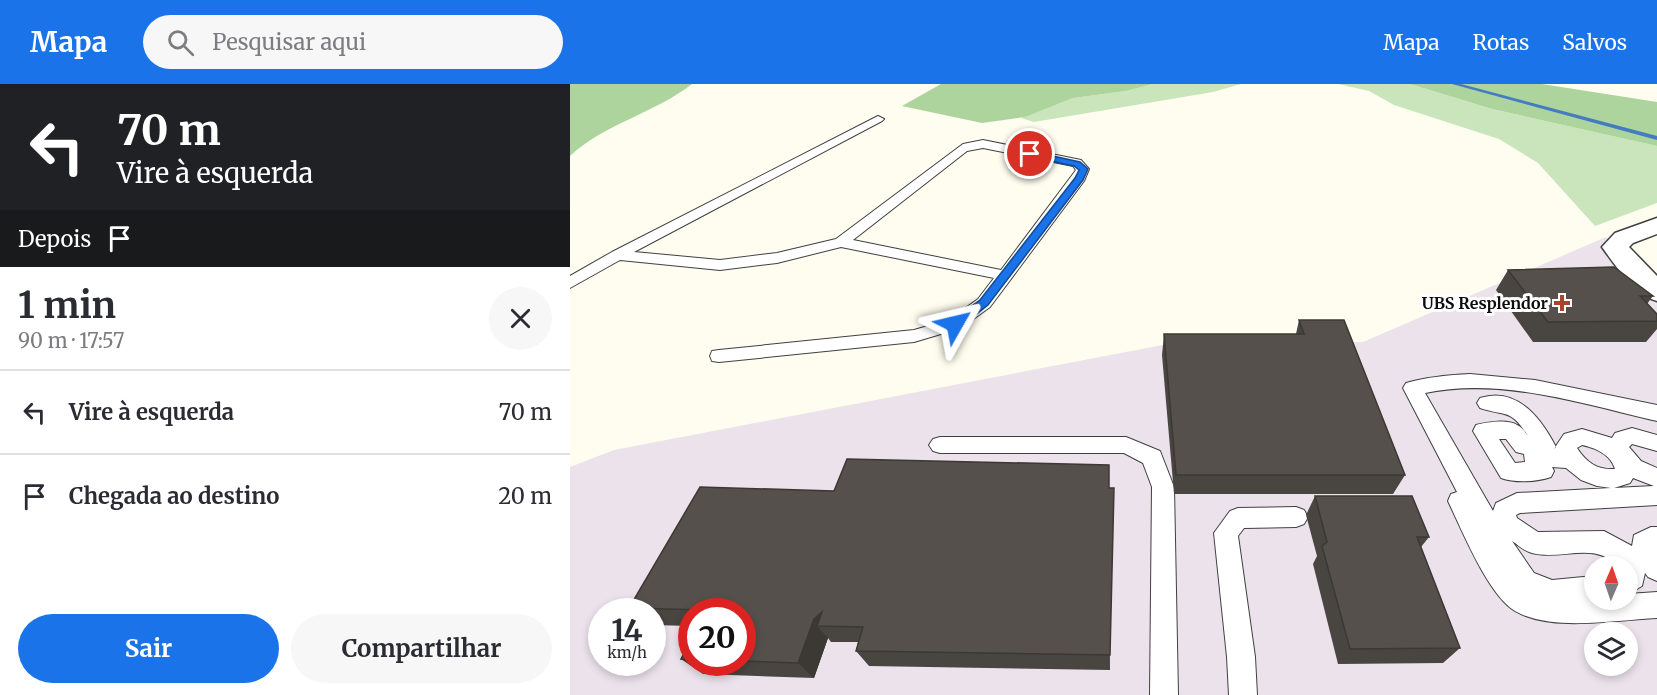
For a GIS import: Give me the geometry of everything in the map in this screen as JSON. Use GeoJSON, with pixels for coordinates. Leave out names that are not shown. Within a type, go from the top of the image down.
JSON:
{"type":"FeatureCollection","features":[{"type":"Feature","properties":{"kind":"street"},"geometry":{"type":"LineString","coordinates":[[1657,225],[1624,238],[1615,247],[1657,292]]}},
{"type":"Feature","properties":{"kind":"lane"},"geometry":{"type":"LineString","coordinates":[[570,283],[617,255],[878,119]]}},
{"type":"Feature","properties":{"kind":"lane"},"geometry":{"type":"LineString","coordinates":[[617,255],[720,265],[777,258],[841,242],[963,148],[972,145],[983,144],[1077,164],[1083,169],[1079,178],[1003,275],[984,303],[955,324],[914,336],[719,356]]}},
{"type":"Feature","properties":{"kind":"lane"},"geometry":{"type":"LineString","coordinates":[[841,242],[1003,275]]}},
{"type":"Feature","properties":{"kind":"lane"},"geometry":{"type":"LineString","coordinates":[[1584,589],[1552,592],[1525,581],[1460,478],[1413,388],[1425,384],[1493,383],[1657,414]]}},
{"type":"Feature","properties":{"kind":"lane"},"geometry":{"type":"LineString","coordinates":[[1487,403],[1505,403],[1516,407],[1545,447],[1523,446],[1512,431],[1483,431],[1509,472],[1543,471],[1533,458],[1570,459]]}},
{"type":"Feature","properties":{"kind":"lane"},"geometry":{"type":"LineString","coordinates":[[1413,417],[1504,583],[1524,602],[1548,609],[1657,605]]}},
{"type":"Feature","properties":{"kind":"lane"},"geometry":{"type":"LineString","coordinates":[[1657,443],[1632,436],[1622,439],[1618,447],[1623,458],[1627,469],[1623,477],[1611,480],[1596,477],[1580,469],[1570,459],[1566,448],[1571,440],[1582,437],[1596,440],[1611,447],[1623,458],[1634,468],[1657,477]]}},
{"type":"Feature","properties":{"kind":"lane"},"geometry":{"type":"LineString","coordinates":[[940,445],[1126,445],[1152,457],[1163,487],[1164,695]]}},
{"type":"Feature","properties":{"kind":"lane"},"geometry":{"type":"LineString","coordinates":[[1624,556],[1604,542],[1534,543],[1506,524],[1504,510],[1517,503],[1657,495]]}},
{"type":"Feature","properties":{"kind":"lane"},"geometry":{"type":"LineString","coordinates":[[1243,695],[1241,657],[1226,532],[1238,518],[1296,517]]}},
{"type":"Feature","properties":{"kind":"lane"},"geometry":{"type":"LineString","coordinates":[[1657,538],[1651,538],[1643,543],[1645,554],[1657,569]]}},
{"type":"Feature","properties":{"kind":"shaded area"},"geometry":{"type":"Polygon","coordinates":[[[1606,237],[1657,288],[1657,695],[570,695],[570,467],[614,450],[1168,344],[1363,342],[1606,237]]]}},
{"type":"Feature","properties":{"kind":"green space"},"geometry":{"type":"Polygon","coordinates":[[[570,84],[692,84],[662,103],[598,135],[570,156],[570,84]]]}},
{"type":"Feature","properties":{"kind":"green space"},"geometry":{"type":"Polygon","coordinates":[[[941,84],[1153,84],[1126,91],[1073,98],[1025,117],[982,123],[902,106],[941,84]]]}},
{"type":"Feature","properties":{"kind":"green space"},"geometry":{"type":"Polygon","coordinates":[[[1153,84],[1241,84],[1213,92],[1034,122],[1021,118],[1073,98],[1126,91],[1153,84]]]}},
{"type":"Feature","properties":{"kind":"green space"},"geometry":{"type":"Polygon","coordinates":[[[1338,84],[1410,84],[1492,109],[1657,146],[1657,203],[1595,226],[1538,163],[1499,139],[1394,105],[1369,91],[1338,84]]]}},
{"type":"Feature","properties":{"kind":"green space"},"geometry":{"type":"Polygon","coordinates":[[[1410,84],[1542,84],[1657,102],[1657,146],[1492,109],[1410,84]]]}},
{"type":"Feature","properties":{"kind":"building"},"geometry":{"type":"Polygon","coordinates":[[[1614,267],[1653,296],[1640,296],[1657,314],[1657,321],[1548,322],[1508,270],[1614,267]]]}},
{"type":"Feature","properties":{"kind":"building"},"geometry":{"type":"Polygon","coordinates":[[[1299,320],[1344,320],[1405,475],[1176,475],[1164,334],[1304,334],[1299,320]]]}},
{"type":"Feature","properties":{"kind":"building"},"geometry":{"type":"Polygon","coordinates":[[[847,459],[1109,465],[1109,488],[1114,488],[1110,655],[856,651],[863,627],[817,626],[822,612],[814,619],[798,663],[756,662],[756,598],[678,598],[678,609],[666,609],[666,598],[635,598],[700,487],[834,491],[847,459]]]}},
{"type":"Feature","properties":{"kind":"building"},"geometry":{"type":"Polygon","coordinates":[[[1315,496],[1412,496],[1429,537],[1417,537],[1460,648],[1350,649],[1322,546],[1327,542],[1315,496]]]}},
{"type":"Feature","properties":{"kind":"waterway"},"geometry":{"type":"LineString","coordinates":[[1455,84],[1657,138]]}},
{"type":"Feature","properties":{"kind":"place","name":"UBS Resplendor"},"geometry":{"type":"Point","coordinates":[1562,303]}},
{"type":"Feature","properties":{"kind":"route"},"geometry":{"type":"LineString","coordinates":[[955,324],[984,303],[1003,275],[1079,178],[1083,169],[1077,164],[1030,154]]}}]}
